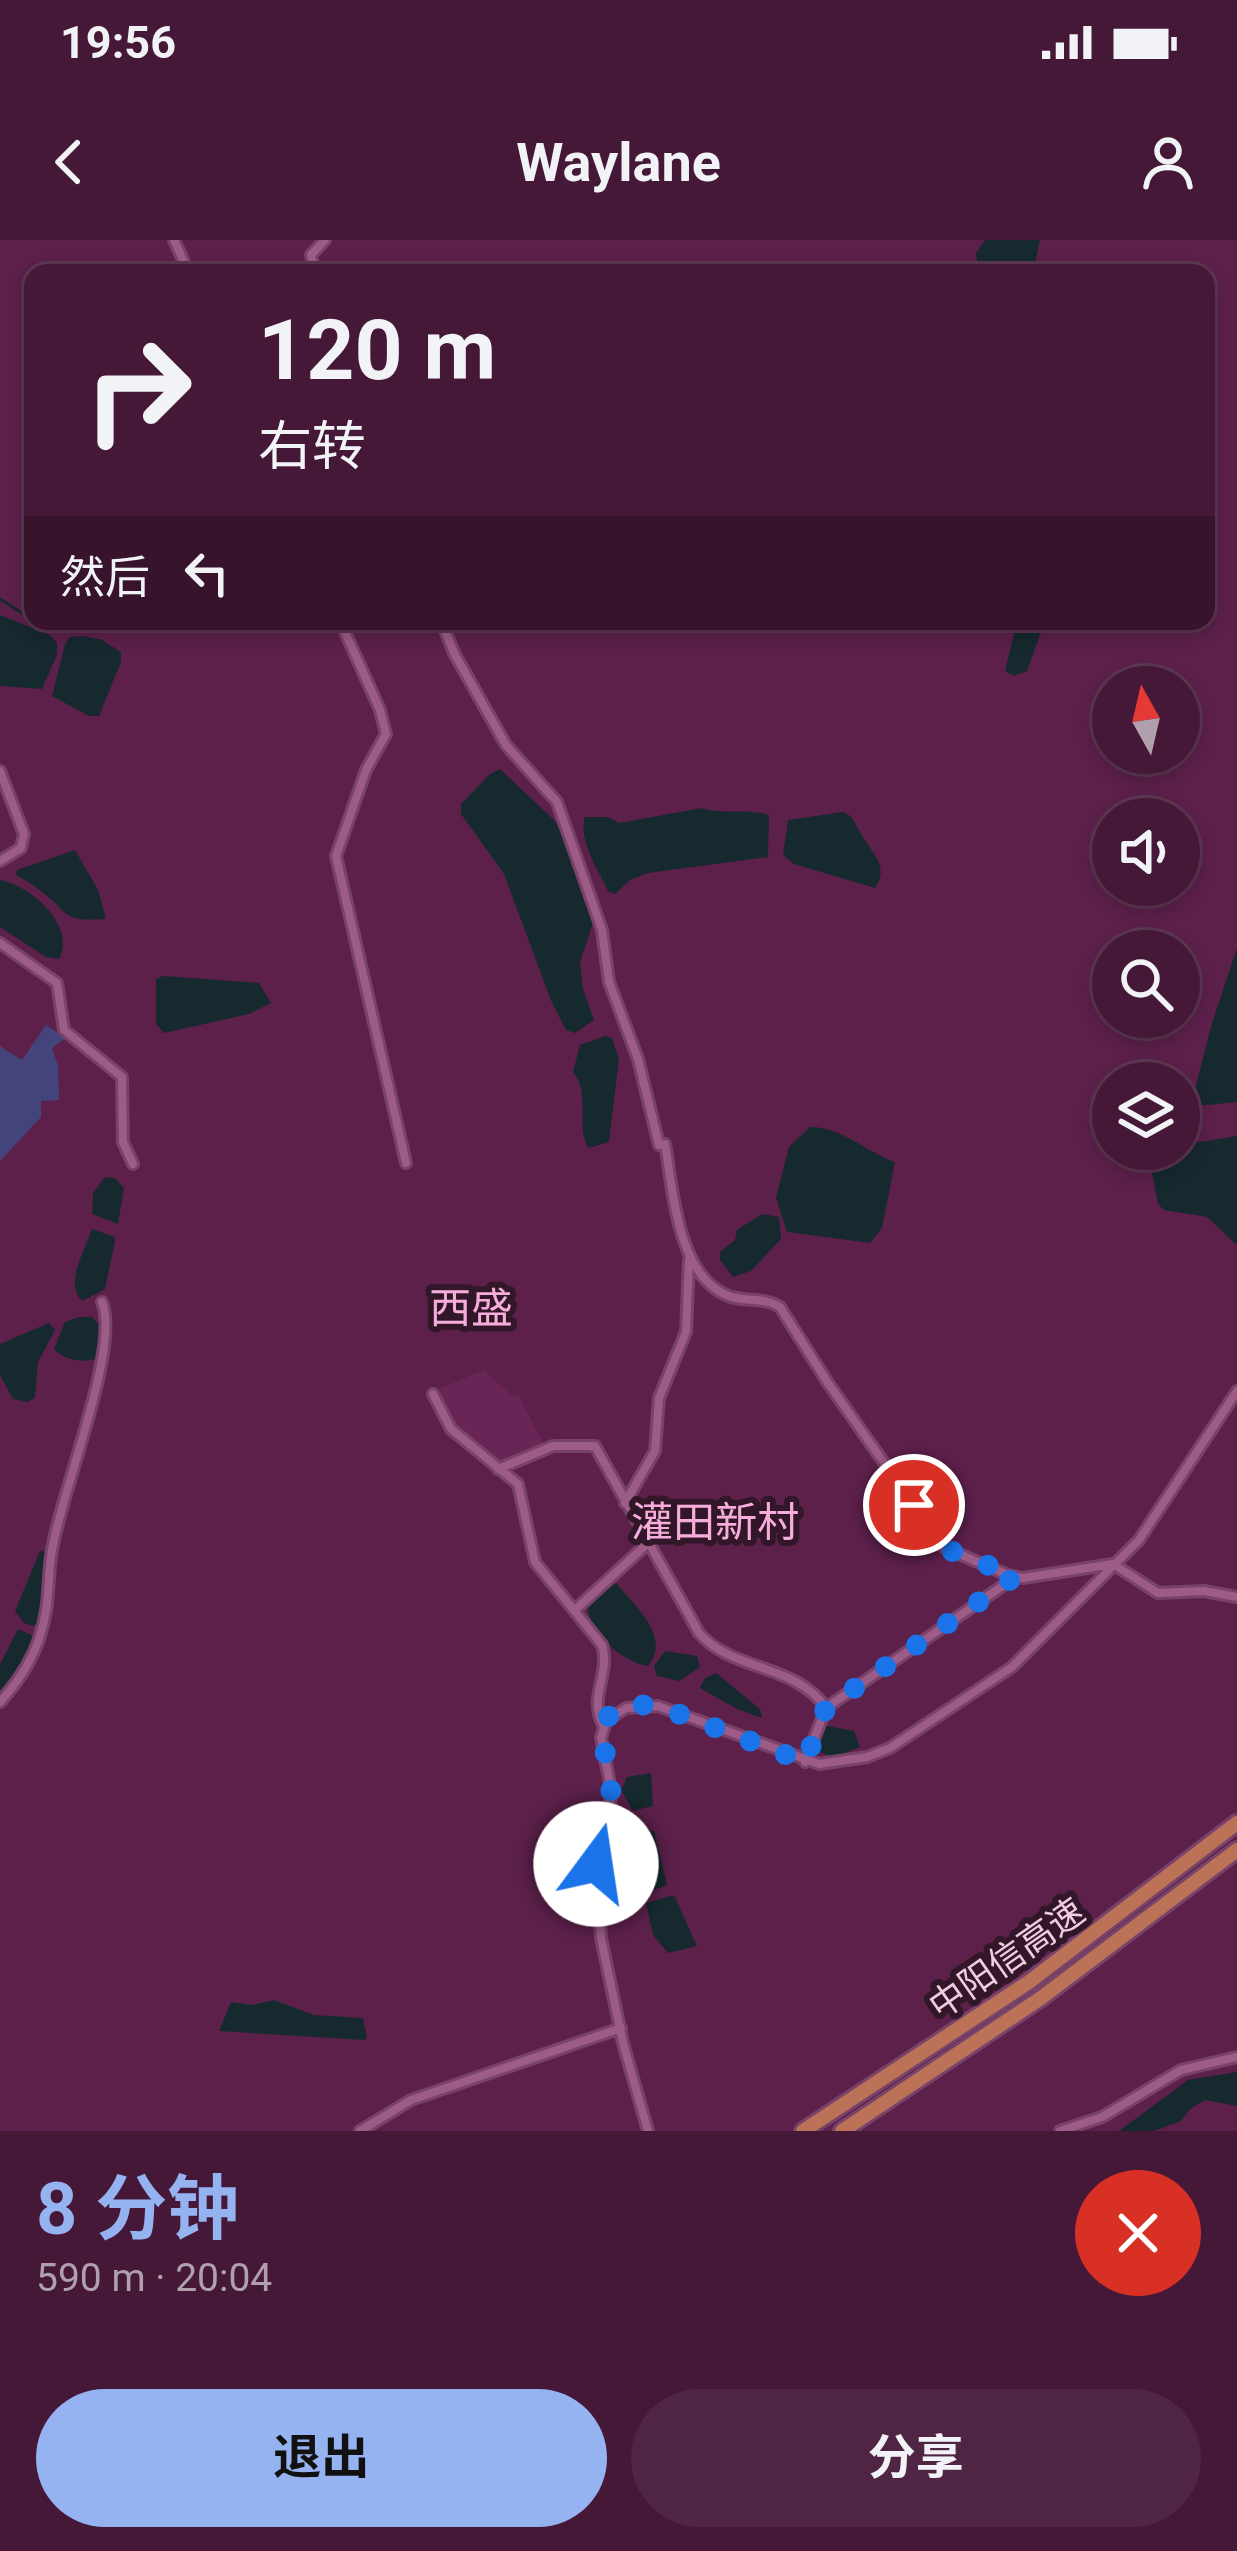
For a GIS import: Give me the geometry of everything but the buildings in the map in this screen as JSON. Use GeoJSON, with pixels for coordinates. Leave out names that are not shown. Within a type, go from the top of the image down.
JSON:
{"type":"FeatureCollection","features":[{"type":"Feature","properties":{"kind":"highway","name":"中阳信高速"},"geometry":{"type":"LineString","coordinates":[[803,2131],[992,2008],[1237,1823]]}},
{"type":"Feature","properties":{"kind":"highway","name":"中阳信高速"},"geometry":{"type":"LineString","coordinates":[[842,2131],[1041,1998],[1237,1850]]}},
{"type":"Feature","properties":{"kind":"street"},"geometry":{"type":"LineString","coordinates":[[313,264],[311,255],[326,240]]}},
{"type":"Feature","properties":{"kind":"street"},"geometry":{"type":"LineString","coordinates":[[344,630],[386,734],[366,770],[336,860],[406,1163]]}},
{"type":"Feature","properties":{"kind":"street"},"geometry":{"type":"LineString","coordinates":[[445,630],[506,745],[557,802],[602,930],[609,982],[638,1059],[689,1258],[686,1332],[659,1398],[655,1451],[625,1502]]}},
{"type":"Feature","properties":{"kind":"street"},"geometry":{"type":"LineString","coordinates":[[0,771],[25,834],[20,848],[0,861]]}},
{"type":"Feature","properties":{"kind":"street"},"geometry":{"type":"LineString","coordinates":[[0,944],[55,980],[64,1030],[122,1077],[123,1142],[133,1164]]}},
{"type":"Feature","properties":{"kind":"street"},"geometry":{"type":"LineString","coordinates":[[689,1258],[725,1295],[768,1300],[780,1307],[943,1547],[1016,1576],[1045,1577],[1114,1564],[1158,1593],[1204,1591],[1237,1598]]}},
{"type":"Feature","properties":{"kind":"street"},"geometry":{"type":"LineString","coordinates":[[0,1702],[28,1666],[49,1605],[52,1552],[101,1364],[108,1322],[102,1302]]}},
{"type":"Feature","properties":{"kind":"street"},"geometry":{"type":"LineString","coordinates":[[603,1725],[626,1708],[658,1706],[805,1762],[867,1757],[908,1736],[1012,1667],[1142,1536],[1237,1391]]}},
{"type":"Feature","properties":{"kind":"street"},"geometry":{"type":"LineString","coordinates":[[433,1394],[446,1423],[521,1491],[535,1562],[602,1645],[605,1655],[596,1704],[611,1794],[596,1853],[602,1938],[648,2131]]}},
{"type":"Feature","properties":{"kind":"street"},"geometry":{"type":"LineString","coordinates":[[498,1468],[553,1446],[592,1444],[690,1622],[714,1649],[791,1677],[826,1708]]}},
{"type":"Feature","properties":{"kind":"street"},"geometry":{"type":"LineString","coordinates":[[575,1610],[647,1544]]}},
{"type":"Feature","properties":{"kind":"street"},"geometry":{"type":"LineString","coordinates":[[805,1762],[826,1708],[1016,1576]]}},
{"type":"Feature","properties":{"kind":"street"},"geometry":{"type":"LineString","coordinates":[[360,2131],[411,2100],[622,2028]]}},
{"type":"Feature","properties":{"kind":"street"},"geometry":{"type":"LineString","coordinates":[[1060,2131],[1102,2117],[1180,2070],[1237,2057]]}},
{"type":"Feature","properties":{"kind":"shaded area"},"geometry":{"type":"Polygon","coordinates":[[[46,1025],[66,1038],[52,1048],[59,1100],[41,1101],[41,1117],[0,1161],[0,1046],[22,1060],[46,1025]]]}},
{"type":"Feature","properties":{"kind":"shaded area"},"geometry":{"type":"Polygon","coordinates":[[[484,1370],[512,1396],[518,1394],[543,1443],[497,1465],[457,1432],[436,1390],[484,1370]]]}},
{"type":"Feature","properties":{"kind":"water"},"geometry":{"type":"Polygon","coordinates":[[[985,240],[1040,240],[1035,264],[978,264],[976,253],[985,240]]]}},
{"type":"Feature","properties":{"kind":"water"},"geometry":{"type":"Polygon","coordinates":[[[0,615],[24,625],[24,630],[50,635],[57,643],[57,655],[42,689],[0,686],[0,615]]]}},
{"type":"Feature","properties":{"kind":"water"},"geometry":{"type":"Polygon","coordinates":[[[1015,630],[1042,630],[1027,671],[1014,676],[1005,671],[1015,630]]]}},
{"type":"Feature","properties":{"kind":"water"},"geometry":{"type":"Polygon","coordinates":[[[70,637],[102,640],[121,652],[99,716],[89,716],[52,696],[65,644],[70,637]]]}},
{"type":"Feature","properties":{"kind":"water"},"geometry":{"type":"Polygon","coordinates":[[[500,769],[554,820],[593,923],[580,962],[594,1020],[575,1033],[566,1030],[552,1003],[504,874],[461,814],[461,804],[500,769]]]}},
{"type":"Feature","properties":{"kind":"water"},"geometry":{"type":"Polygon","coordinates":[[[701,808],[769,815],[768,857],[648,873],[630,880],[615,894],[608,891],[587,845],[585,817],[607,817],[620,823],[701,808]]]}},
{"type":"Feature","properties":{"kind":"water"},"geometry":{"type":"Polygon","coordinates":[[[843,812],[854,820],[878,860],[881,873],[875,888],[794,864],[783,855],[788,820],[843,812]]]}},
{"type":"Feature","properties":{"kind":"water"},"geometry":{"type":"Polygon","coordinates":[[[75,850],[98,890],[106,919],[68,915],[16,875],[17,870],[75,850]]]}},
{"type":"Feature","properties":{"kind":"water"},"geometry":{"type":"Polygon","coordinates":[[[0,880],[24,890],[48,909],[62,933],[59,959],[46,957],[0,927],[0,880]]]}},
{"type":"Feature","properties":{"kind":"water"},"geometry":{"type":"Polygon","coordinates":[[[1237,948],[1237,1102],[1200,1106],[1200,1070],[1237,948]]]}},
{"type":"Feature","properties":{"kind":"water"},"geometry":{"type":"Polygon","coordinates":[[[156,979],[259,983],[271,1003],[249,1014],[164,1033],[156,1024],[156,979]]]}},
{"type":"Feature","properties":{"kind":"water"},"geometry":{"type":"Polygon","coordinates":[[[612,1038],[619,1059],[609,1142],[589,1148],[579,1081],[573,1072],[580,1045],[612,1038]]]}},
{"type":"Feature","properties":{"kind":"water"},"geometry":{"type":"Polygon","coordinates":[[[810,1127],[833,1131],[895,1162],[882,1228],[870,1243],[787,1232],[776,1198],[789,1147],[810,1127]]]}},
{"type":"Feature","properties":{"kind":"water"},"geometry":{"type":"Polygon","coordinates":[[[1237,1136],[1237,1245],[1207,1217],[1164,1210],[1158,1204],[1151,1170],[1200,1170],[1200,1142],[1237,1136]]]}},
{"type":"Feature","properties":{"kind":"water"},"geometry":{"type":"Polygon","coordinates":[[[105,1177],[115,1178],[124,1188],[118,1224],[92,1214],[93,1193],[105,1177]]]}},
{"type":"Feature","properties":{"kind":"water"},"geometry":{"type":"Polygon","coordinates":[[[762,1214],[779,1217],[781,1239],[751,1271],[733,1277],[720,1260],[720,1252],[735,1240],[737,1230],[762,1214]]]}},
{"type":"Feature","properties":{"kind":"water"},"geometry":{"type":"Polygon","coordinates":[[[92,1229],[115,1241],[105,1289],[82,1301],[75,1276],[92,1229]]]}},
{"type":"Feature","properties":{"kind":"water"},"geometry":{"type":"Polygon","coordinates":[[[92,1317],[100,1326],[97,1358],[74,1360],[54,1349],[65,1322],[92,1317]]]}},
{"type":"Feature","properties":{"kind":"water"},"geometry":{"type":"Polygon","coordinates":[[[49,1323],[55,1330],[38,1362],[35,1398],[27,1402],[13,1399],[0,1375],[0,1344],[49,1323]]]}},
{"type":"Feature","properties":{"kind":"water"},"geometry":{"type":"Polygon","coordinates":[[[40,1551],[48,1552],[45,1597],[33,1626],[15,1611],[40,1551]]]}},
{"type":"Feature","properties":{"kind":"water"},"geometry":{"type":"Polygon","coordinates":[[[616,1583],[653,1633],[656,1644],[648,1666],[617,1652],[593,1625],[588,1604],[616,1583]]]}},
{"type":"Feature","properties":{"kind":"water"},"geometry":{"type":"Polygon","coordinates":[[[18,1629],[34,1636],[25,1659],[0,1695],[0,1664],[18,1629]]]}},
{"type":"Feature","properties":{"kind":"water"},"geometry":{"type":"Polygon","coordinates":[[[665,1651],[697,1656],[700,1667],[679,1681],[657,1676],[654,1666],[665,1651]]]}},
{"type":"Feature","properties":{"kind":"water"},"geometry":{"type":"Polygon","coordinates":[[[716,1673],[760,1709],[762,1718],[700,1688],[705,1678],[716,1673]]]}},
{"type":"Feature","properties":{"kind":"water"},"geometry":{"type":"Polygon","coordinates":[[[822,1728],[854,1731],[860,1747],[834,1757],[819,1752],[822,1728]]]}},
{"type":"Feature","properties":{"kind":"water"},"geometry":{"type":"Polygon","coordinates":[[[651,1773],[653,1806],[633,1811],[621,1790],[627,1777],[651,1773]]]}},
{"type":"Feature","properties":{"kind":"water"},"geometry":{"type":"Polygon","coordinates":[[[625,1827],[654,1831],[667,1885],[624,1902],[608,1896],[601,1867],[606,1834],[625,1827]]]}},
{"type":"Feature","properties":{"kind":"water"},"geometry":{"type":"Polygon","coordinates":[[[674,1895],[697,1946],[668,1953],[653,1935],[646,1903],[674,1895]]]}},
{"type":"Feature","properties":{"kind":"water"},"geometry":{"type":"Polygon","coordinates":[[[274,2000],[314,2015],[363,2018],[367,2037],[219,2031],[231,2002],[252,2005],[274,2000]]]}},
{"type":"Feature","properties":{"kind":"water"},"geometry":{"type":"Polygon","coordinates":[[[1237,2072],[1237,2106],[1205,2100],[1181,2121],[1154,2131],[1119,2131],[1188,2080],[1237,2072]]]}},
{"type":"Feature","properties":{"kind":"waterway"},"geometry":{"type":"LineString","coordinates":[[0,599],[24,614]]}},
{"type":"Feature","properties":{"kind":"district","name":"西盛"},"geometry":{"type":"Point","coordinates":[471,1308]}},
{"type":"Feature","properties":{"kind":"district","name":"灌田新村"},"geometry":{"type":"Point","coordinates":[715,1522]}},
{"type":"Feature","properties":{"kind":"route"},"geometry":{"type":"LineString","coordinates":[[596,1864],[611,1794],[601,1738],[603,1725],[613,1714],[636,1706],[658,1706],[805,1762],[826,1708],[1016,1576],[946,1549],[914,1505]]}}]}
